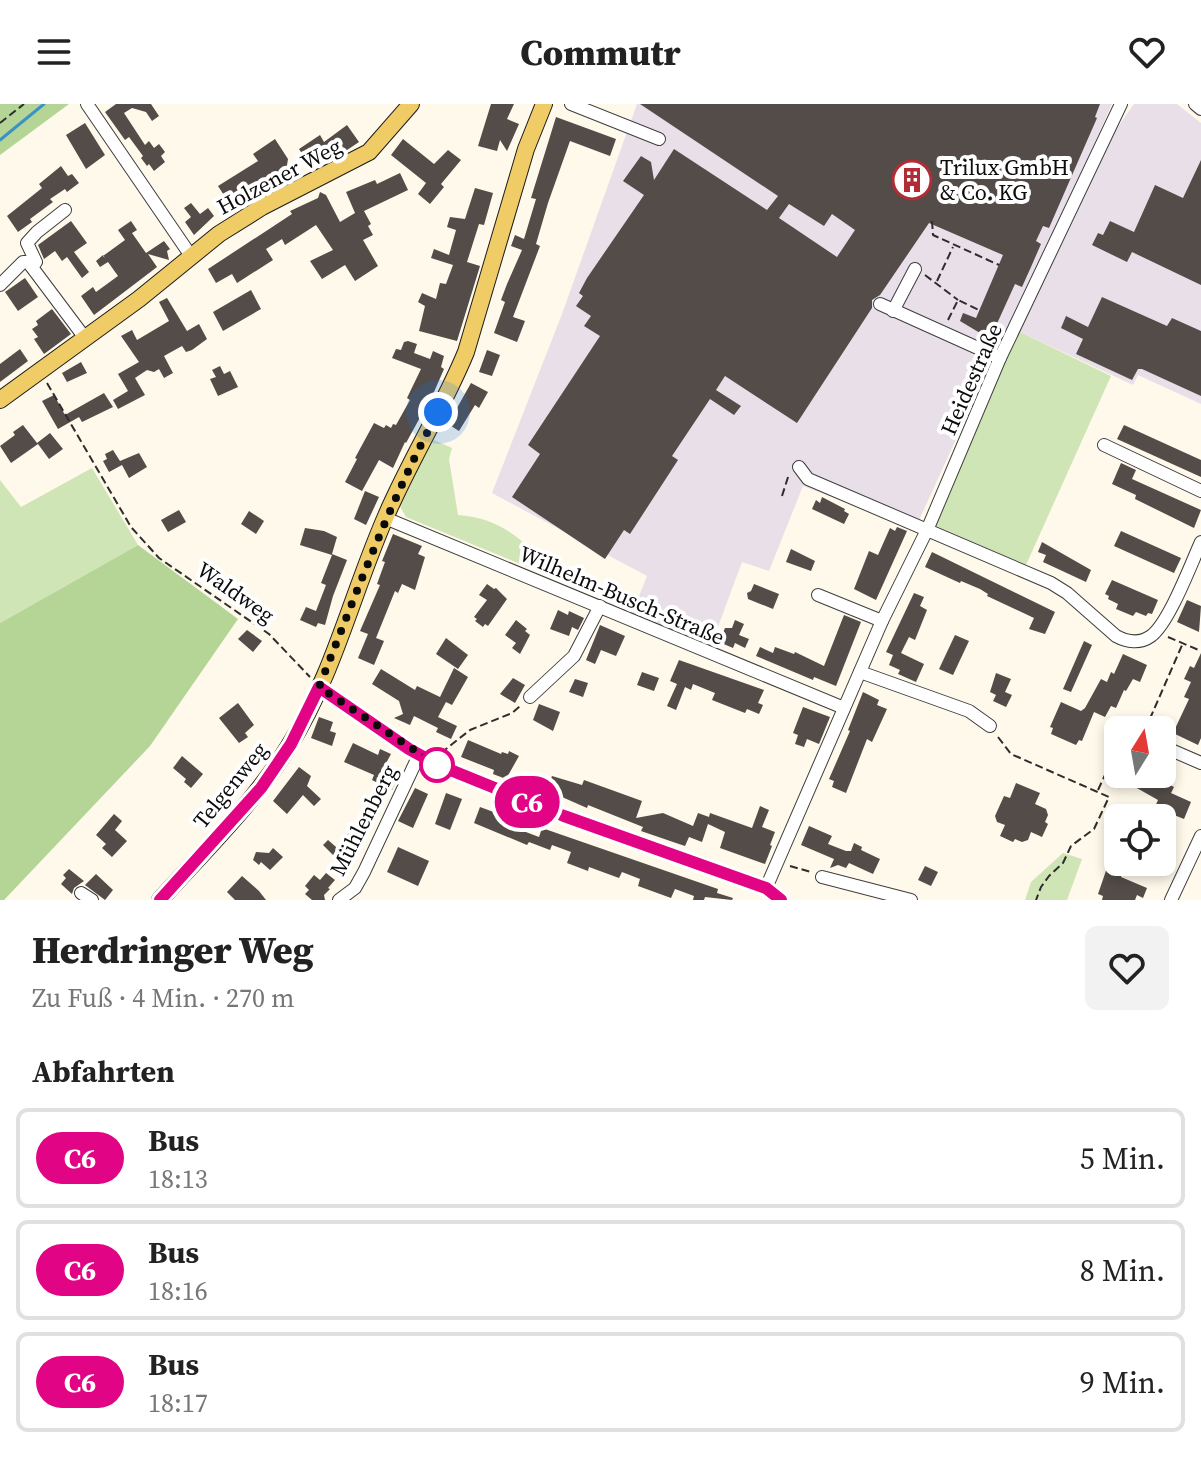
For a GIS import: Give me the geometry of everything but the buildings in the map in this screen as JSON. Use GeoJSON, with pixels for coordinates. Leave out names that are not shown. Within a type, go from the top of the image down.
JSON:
{"type":"FeatureCollection","features":[{"type":"Feature","properties":{"kind":"main road","name":"Holzener Weg"},"geometry":{"type":"LineString","coordinates":[[0,400],[241,219],[369,152],[411,104]]}},
{"type":"Feature","properties":{"kind":"main road","name":"Telgenweg"},"geometry":{"type":"LineString","coordinates":[[160,900],[261,788],[291,744],[319,687],[385,518],[466,352],[526,149],[544,104]]}},
{"type":"Feature","properties":{"kind":"street"},"geometry":{"type":"LineString","coordinates":[[87,104],[191,256]]}},
{"type":"Feature","properties":{"kind":"street"},"geometry":{"type":"LineString","coordinates":[[571,104],[659,139]]}},
{"type":"Feature","properties":{"kind":"street","name":"Heidestraße"},"geometry":{"type":"LineString","coordinates":[[766,888],[882,621],[928,528],[1000,358],[1119,106]]}},
{"type":"Feature","properties":{"kind":"street"},"geometry":{"type":"LineString","coordinates":[[32,267],[36,262],[27,243],[65,210]]}},
{"type":"Feature","properties":{"kind":"street"},"geometry":{"type":"LineString","coordinates":[[0,285],[23,262],[28,262],[85,338]]}},
{"type":"Feature","properties":{"kind":"street"},"geometry":{"type":"LineString","coordinates":[[893,311],[915,269]]}},
{"type":"Feature","properties":{"kind":"street"},"geometry":{"type":"LineString","coordinates":[[880,304],[1000,358]]}},
{"type":"Feature","properties":{"kind":"street"},"geometry":{"type":"LineString","coordinates":[[1104,445],[1201,491]]}},
{"type":"Feature","properties":{"kind":"street"},"geometry":{"type":"LineString","coordinates":[[794,471],[1051,583],[1116,636],[1133,641],[1143,640],[1156,631],[1169,612],[1201,542]]}},
{"type":"Feature","properties":{"kind":"street","name":"Wilhelm-Busch-Straße"},"geometry":{"type":"LineString","coordinates":[[385,518],[844,708]]}},
{"type":"Feature","properties":{"kind":"street"},"geometry":{"type":"LineString","coordinates":[[818,595],[882,621]]}},
{"type":"Feature","properties":{"kind":"street"},"geometry":{"type":"LineString","coordinates":[[530,697],[574,656],[600,606]]}},
{"type":"Feature","properties":{"kind":"street"},"geometry":{"type":"LineString","coordinates":[[860,672],[969,711],[990,726]]}},
{"type":"Feature","properties":{"kind":"street","name":"Mühlenberg"},"geometry":{"type":"LineString","coordinates":[[319,687],[434,763],[540,807],[766,888],[781,900]]}},
{"type":"Feature","properties":{"kind":"street"},"geometry":{"type":"LineString","coordinates":[[1176,752],[1201,763]]}},
{"type":"Feature","properties":{"kind":"street","name":"Mühlenberg"},"geometry":{"type":"LineString","coordinates":[[339,900],[355,888],[364,872],[419,755]]}},
{"type":"Feature","properties":{"kind":"street"},"geometry":{"type":"LineString","coordinates":[[1171,900],[1201,836]]}},
{"type":"Feature","properties":{"kind":"street"},"geometry":{"type":"LineString","coordinates":[[822,877],[911,900]]}},
{"type":"Feature","properties":{"kind":"path"},"geometry":{"type":"LineString","coordinates":[[0,123],[24,104]]}},
{"type":"Feature","properties":{"kind":"path"},"geometry":{"type":"LineString","coordinates":[[932,221],[933,235],[999,265]]}},
{"type":"Feature","properties":{"kind":"path"},"geometry":{"type":"LineString","coordinates":[[936,282],[954,245]]}},
{"type":"Feature","properties":{"kind":"path"},"geometry":{"type":"LineString","coordinates":[[915,269],[958,300],[979,310]]}},
{"type":"Feature","properties":{"kind":"path"},"geometry":{"type":"LineString","coordinates":[[942,332],[958,300]]}},
{"type":"Feature","properties":{"kind":"path","name":"Waldweg"},"geometry":{"type":"LineString","coordinates":[[40,372],[131,527],[159,558],[269,634],[319,687]]}},
{"type":"Feature","properties":{"kind":"path"},"geometry":{"type":"LineString","coordinates":[[782,496],[794,471]]}},
{"type":"Feature","properties":{"kind":"path"},"geometry":{"type":"LineString","coordinates":[[1156,631],[1201,651]]}},
{"type":"Feature","properties":{"kind":"path"},"geometry":{"type":"LineString","coordinates":[[1151,716],[1183,643]]}},
{"type":"Feature","properties":{"kind":"path"},"geometry":{"type":"LineString","coordinates":[[434,763],[438,755],[470,730],[512,713],[530,697]]}},
{"type":"Feature","properties":{"kind":"path"},"geometry":{"type":"LineString","coordinates":[[990,726],[1011,754],[1109,797],[1094,829],[1071,846],[1063,863],[1049,876],[1036,900]]}},
{"type":"Feature","properties":{"kind":"path"},"geometry":{"type":"LineString","coordinates":[[1097,792],[1104,777]]}},
{"type":"Feature","properties":{"kind":"path"},"geometry":{"type":"LineString","coordinates":[[778,863],[822,877]]}},
{"type":"Feature","properties":{"kind":"shaded area"},"geometry":{"type":"Polygon","coordinates":[[[637,104],[1112,104],[1015,319],[984,378],[915,529],[803,486],[769,571],[742,562],[709,651],[631,616],[647,576],[492,493],[562,314],[637,104]]]}},
{"type":"Feature","properties":{"kind":"shaded area"},"geometry":{"type":"Polygon","coordinates":[[[1134,104],[1177,104],[1201,123],[1201,404],[1138,375],[1133,385],[1018,331],[1105,145],[1134,104]]]}},
{"type":"Feature","properties":{"kind":"green space"},"geometry":{"type":"Polygon","coordinates":[[[0,104],[69,104],[0,155],[0,104]]]}},
{"type":"Feature","properties":{"kind":"green space"},"geometry":{"type":"Polygon","coordinates":[[[1018,331],[1111,376],[1026,565],[934,525],[1018,331]]]}},
{"type":"Feature","properties":{"kind":"green space"},"geometry":{"type":"Polygon","coordinates":[[[434,440],[452,448],[449,459],[458,515],[475,517],[503,528],[527,545],[559,580],[406,517],[398,503],[434,440]]]}},
{"type":"Feature","properties":{"kind":"green space"},"geometry":{"type":"Polygon","coordinates":[[[92,468],[138,545],[0,623],[0,480],[21,507],[92,468]]]}},
{"type":"Feature","properties":{"kind":"green space"},"geometry":{"type":"Polygon","coordinates":[[[138,545],[238,619],[150,746],[4,900],[0,900],[0,623],[138,545]]]}},
{"type":"Feature","properties":{"kind":"green space"},"geometry":{"type":"Polygon","coordinates":[[[1063,853],[1082,859],[1067,900],[1025,900],[1031,882],[1063,853]]]}},
{"type":"Feature","properties":{"kind":"waterway"},"geometry":{"type":"LineString","coordinates":[[0,140],[44,104]]}},
{"type":"Feature","properties":{"kind":"bus line","name":"C6"},"geometry":{"type":"LineString","coordinates":[[160,900],[261,788],[291,744],[319,687],[409,749],[438,765],[540,807],[766,888],[781,900]]}},
{"type":"Feature","properties":{"kind":"place","name":"Trilux GmbH & Co. KG"},"geometry":{"type":"Point","coordinates":[912,180]}},
{"type":"Feature","properties":{"kind":"route"},"geometry":{"type":"LineString","coordinates":[[437,765],[319,687],[385,518],[438,412]]}}]}
